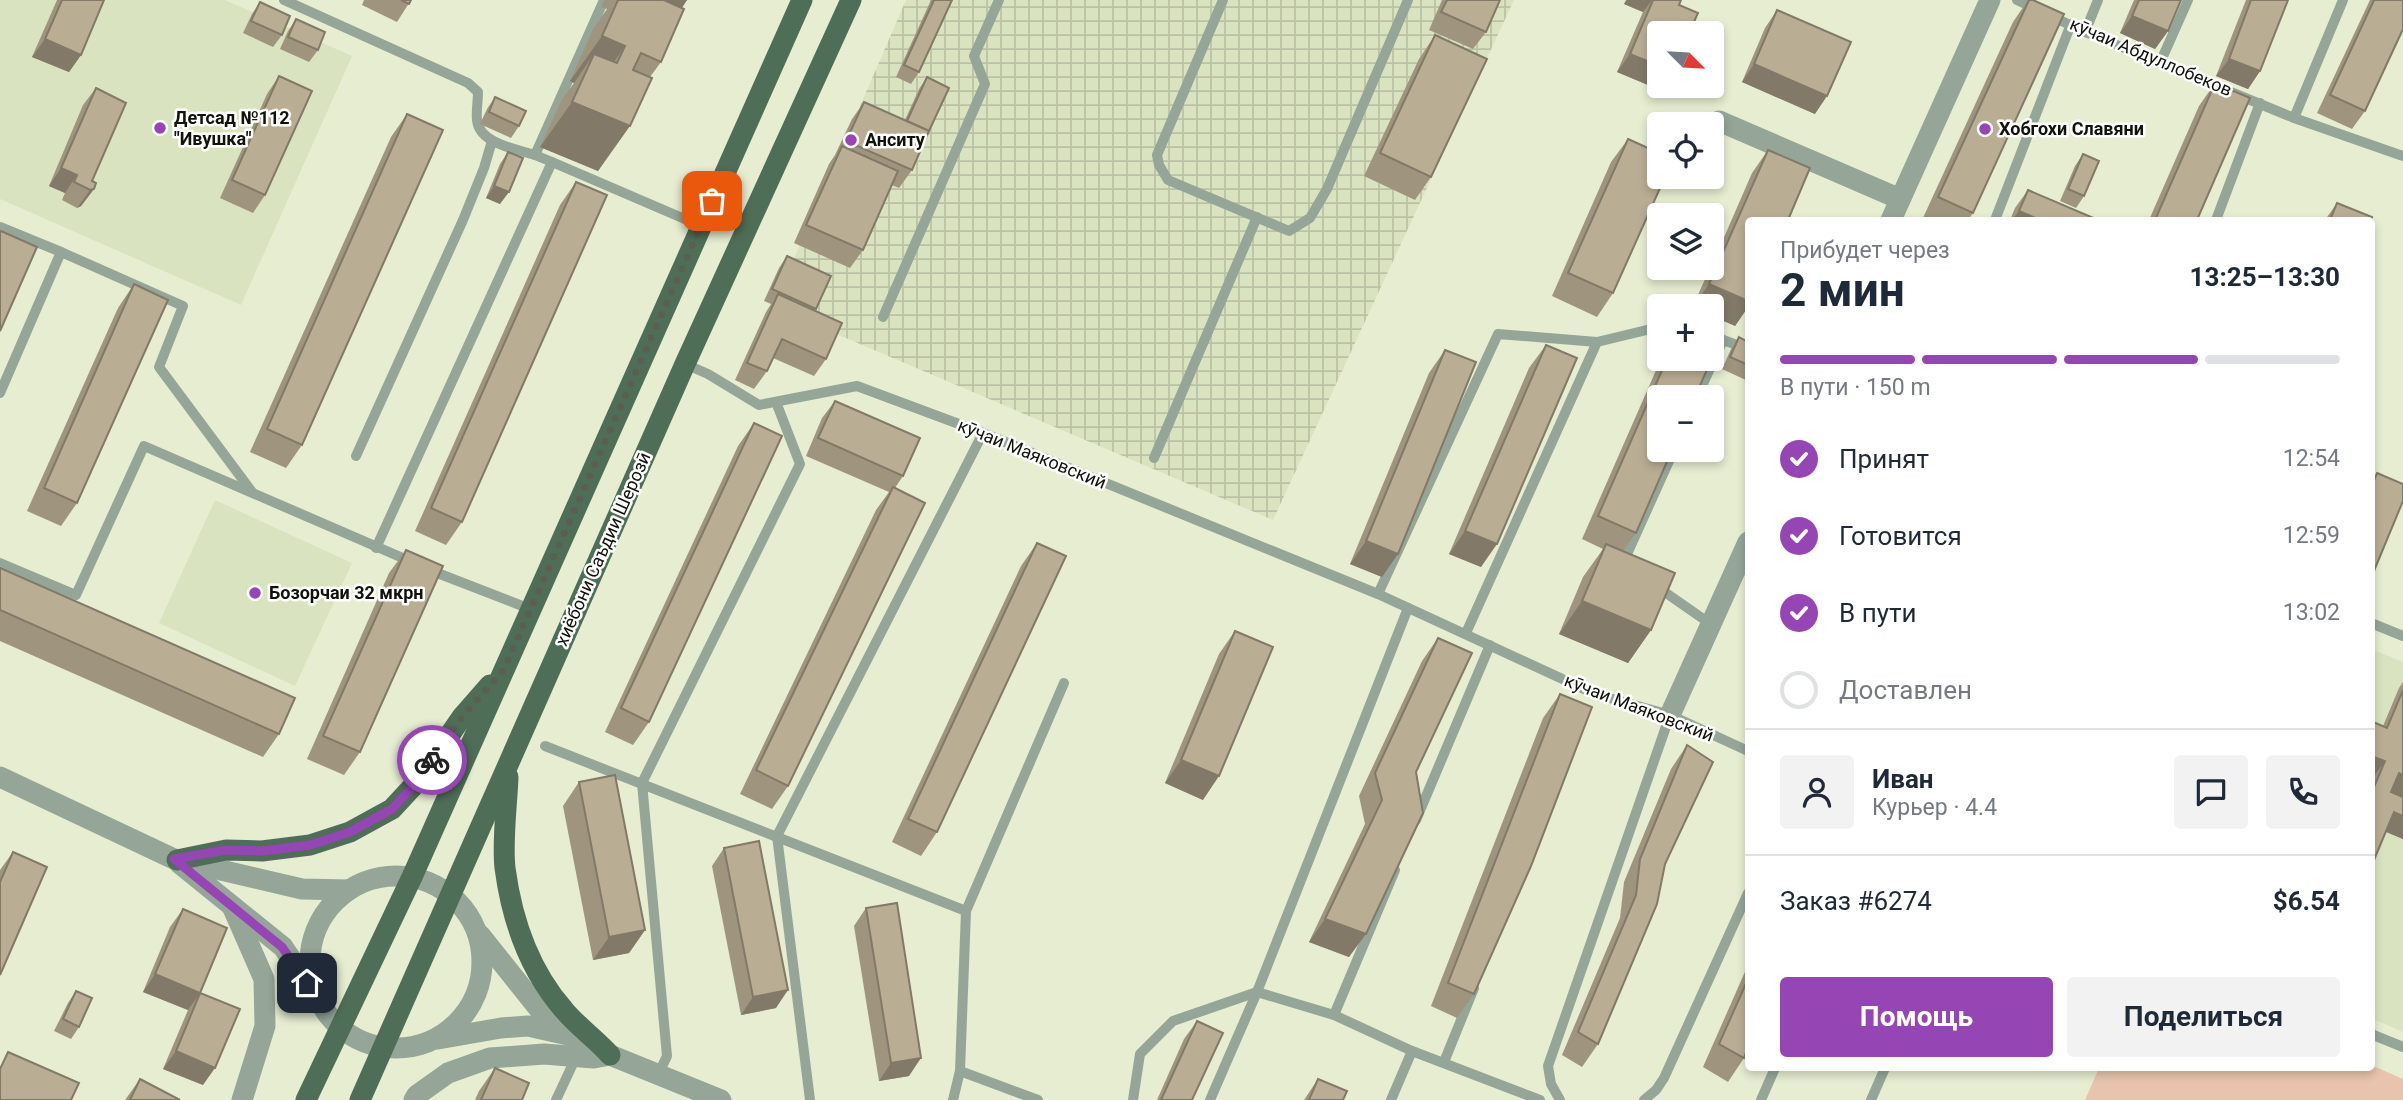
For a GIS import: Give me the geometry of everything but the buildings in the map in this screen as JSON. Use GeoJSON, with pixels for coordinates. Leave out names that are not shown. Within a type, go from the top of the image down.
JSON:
{"type":"FeatureCollection","features":[{"type":"Feature","properties":{"kind":"main road"},"geometry":{"type":"LineString","coordinates":[[306,1100],[412,877],[802,0]]}},
{"type":"Feature","properties":{"kind":"main road","name":"хиёбони Саъдии Шерозӣ"},"geometry":{"type":"LineString","coordinates":[[360,1100],[685,364],[851,0]]}},
{"type":"Feature","properties":{"kind":"main road"},"geometry":{"type":"LineString","coordinates":[[176,860],[226,850],[262,851],[310,845],[350,832],[392,809],[417,782],[462,717],[503,671]]}},
{"type":"Feature","properties":{"kind":"main road"},"geometry":{"type":"LineString","coordinates":[[509,764],[505,866],[515,920],[528,959],[565,1012],[610,1055]]}},
{"type":"Feature","properties":{"kind":"street"},"geometry":{"type":"LineString","coordinates":[[1892,217],[1990,0]]}},
{"type":"Feature","properties":{"kind":"street"},"geometry":{"type":"LineString","coordinates":[[1724,123],[1900,198]]}},
{"type":"Feature","properties":{"kind":"street"},"geometry":{"type":"LineString","coordinates":[[1670,715],[1745,549]]}},
{"type":"Feature","properties":{"kind":"street"},"geometry":{"type":"LineString","coordinates":[[0,777],[176,860],[302,889],[349,890]]}},
{"type":"Feature","properties":{"kind":"street"},"geometry":{"type":"LineString","coordinates":[[176,860],[282,947],[329,1016],[341,1029],[360,1041],[382,1047],[408,1048],[433,1040],[528,1026],[575,1045],[610,1055],[722,1100]]}},
{"type":"Feature","properties":{"kind":"street"},"geometry":{"type":"LineString","coordinates":[[319,1001],[311,977],[311,952],[317,928],[330,906],[349,890],[368,880],[412,877],[432,883],[451,895],[539,1009],[575,1045]]}},
{"type":"Feature","properties":{"kind":"street"},"geometry":{"type":"LineString","coordinates":[[232,906],[264,979],[265,1026],[242,1100]]}},
{"type":"Feature","properties":{"kind":"street"},"geometry":{"type":"LineString","coordinates":[[433,1040],[454,1026],[470,1006],[480,982],[482,956],[477,931]]}},
{"type":"Feature","properties":{"kind":"street"},"geometry":{"type":"LineString","coordinates":[[414,1100],[448,1073],[490,1058],[544,1054],[575,1045]]}},
{"type":"Feature","properties":{"kind":"lane"},"geometry":{"type":"LineString","coordinates":[[284,0],[468,83],[478,92],[477,120],[480,132],[492,141],[536,155],[701,226]]}},
{"type":"Feature","properties":{"kind":"lane"},"geometry":{"type":"LineString","coordinates":[[536,155],[604,0]]}},
{"type":"Feature","properties":{"kind":"lane"},"geometry":{"type":"LineString","coordinates":[[883,317],[985,84],[974,56],[999,0]]}},
{"type":"Feature","properties":{"kind":"lane"},"geometry":{"type":"LineString","coordinates":[[1223,0],[1157,155],[1168,180],[1289,231],[1310,218],[1327,189],[1408,0]]}},
{"type":"Feature","properties":{"kind":"lane","name":"кӯчаи Абдуллобеков"},"geometry":{"type":"LineString","coordinates":[[2017,0],[2085,32],[2294,118],[2403,156]]}},
{"type":"Feature","properties":{"kind":"lane"},"geometry":{"type":"LineString","coordinates":[[2085,32],[2098,0]]}},
{"type":"Feature","properties":{"kind":"lane"},"geometry":{"type":"LineString","coordinates":[[2160,63],[2188,0]]}},
{"type":"Feature","properties":{"kind":"lane"},"geometry":{"type":"LineString","coordinates":[[2294,118],[2343,0]]}},
{"type":"Feature","properties":{"kind":"lane"},"geometry":{"type":"LineString","coordinates":[[1996,217],[2071,24]]}},
{"type":"Feature","properties":{"kind":"lane"},"geometry":{"type":"LineString","coordinates":[[2217,217],[2260,103]]}},
{"type":"Feature","properties":{"kind":"lane"},"geometry":{"type":"LineString","coordinates":[[356,456],[463,220],[492,141]]}},
{"type":"Feature","properties":{"kind":"lane"},"geometry":{"type":"LineString","coordinates":[[376,548],[552,162]]}},
{"type":"Feature","properties":{"kind":"lane"},"geometry":{"type":"LineString","coordinates":[[1154,458],[1257,217]]}},
{"type":"Feature","properties":{"kind":"lane"},"geometry":{"type":"LineString","coordinates":[[0,227],[183,306],[159,367],[254,494]]}},
{"type":"Feature","properties":{"kind":"lane"},"geometry":{"type":"LineString","coordinates":[[0,393],[61,252]]}},
{"type":"Feature","properties":{"kind":"lane"},"geometry":{"type":"LineString","coordinates":[[1378,594],[1498,334],[1597,342],[1647,330]]}},
{"type":"Feature","properties":{"kind":"lane"},"geometry":{"type":"LineString","coordinates":[[1724,340],[1745,348]]}},
{"type":"Feature","properties":{"kind":"lane"},"geometry":{"type":"LineString","coordinates":[[1466,633],[1597,342]]}},
{"type":"Feature","properties":{"kind":"lane","name":"кӯчаи Маяковский"},"geometry":{"type":"LineString","coordinates":[[685,364],[708,373],[760,404],[857,386],[983,433],[1378,594],[1595,694],[1670,715],[1745,750]]}},
{"type":"Feature","properties":{"kind":"lane"},"geometry":{"type":"LineString","coordinates":[[658,1075],[667,1056],[642,783],[800,464],[776,401]]}},
{"type":"Feature","properties":{"kind":"lane"},"geometry":{"type":"LineString","coordinates":[[810,1100],[777,836],[983,433]]}},
{"type":"Feature","properties":{"kind":"lane"},"geometry":{"type":"LineString","coordinates":[[0,563],[76,596],[144,446],[376,548],[530,609]]}},
{"type":"Feature","properties":{"kind":"lane"},"geometry":{"type":"LineString","coordinates":[[1634,571],[1623,563],[1669,462]]}},
{"type":"Feature","properties":{"kind":"lane"},"geometry":{"type":"LineString","coordinates":[[1645,578],[1712,625]]}},
{"type":"Feature","properties":{"kind":"lane"},"geometry":{"type":"LineString","coordinates":[[1210,1100],[1257,992],[1408,608]]}},
{"type":"Feature","properties":{"kind":"lane"},"geometry":{"type":"LineString","coordinates":[[2375,625],[2403,636]]}},
{"type":"Feature","properties":{"kind":"lane"},"geometry":{"type":"LineString","coordinates":[[1409,836],[1490,645]]}},
{"type":"Feature","properties":{"kind":"lane"},"geometry":{"type":"LineString","coordinates":[[953,1100],[960,1070],[966,911],[1064,683]]}},
{"type":"Feature","properties":{"kind":"lane"},"geometry":{"type":"LineString","coordinates":[[1589,707],[1595,694]]}},
{"type":"Feature","properties":{"kind":"lane"},"geometry":{"type":"LineString","coordinates":[[1560,1100],[1551,1084],[1548,1066],[1670,715]]}},
{"type":"Feature","properties":{"kind":"lane"},"geometry":{"type":"LineString","coordinates":[[545,746],[966,911]]}},
{"type":"Feature","properties":{"kind":"lane"},"geometry":{"type":"LineString","coordinates":[[1334,1015],[1399,862]]}},
{"type":"Feature","properties":{"kind":"lane"},"geometry":{"type":"LineString","coordinates":[[1644,1100],[1656,1090],[1664,1078],[1745,900]]}},
{"type":"Feature","properties":{"kind":"lane"},"geometry":{"type":"LineString","coordinates":[[1444,1062],[1480,973]]}},
{"type":"Feature","properties":{"kind":"lane"},"geometry":{"type":"LineString","coordinates":[[1133,1100],[1140,1054],[1172,1021],[1257,992],[1334,1015],[1412,1051],[1540,1100]]}},
{"type":"Feature","properties":{"kind":"lane"},"geometry":{"type":"LineString","coordinates":[[2375,1036],[2403,1047]]}},
{"type":"Feature","properties":{"kind":"lane"},"geometry":{"type":"LineString","coordinates":[[556,1100],[575,1045]]}},
{"type":"Feature","properties":{"kind":"lane"},"geometry":{"type":"LineString","coordinates":[[1391,1100],[1412,1051]]}},
{"type":"Feature","properties":{"kind":"lane"},"geometry":{"type":"LineString","coordinates":[[960,1070],[1038,1100]]}},
{"type":"Feature","properties":{"kind":"lane"},"geometry":{"type":"LineString","coordinates":[[1761,1100],[1774,1071]]}},
{"type":"Feature","properties":{"kind":"lane"},"geometry":{"type":"LineString","coordinates":[[1871,1100],[1884,1071]]}},
{"type":"Feature","properties":{"kind":"shaded area","name":"Детсад №112 \"Ивушка\""},"geometry":{"type":"Polygon","coordinates":[[[0,0],[225,0],[352,56],[241,305],[0,199],[0,0]]]}},
{"type":"Feature","properties":{"kind":"shaded area"},"geometry":{"type":"Polygon","coordinates":[[[906,0],[1514,0],[1273,520],[773,307],[906,0]]]}},
{"type":"Feature","properties":{"kind":"shaded area","name":"Бозорчаи 32 мкрн"},"geometry":{"type":"Polygon","coordinates":[[[215,500],[352,563],[295,686],[159,623],[215,500]]]}},
{"type":"Feature","properties":{"kind":"shaded area"},"geometry":{"type":"Polygon","coordinates":[[[2375,651],[2403,662],[2403,1032],[2375,1020],[2375,651]]]}},
{"type":"Feature","properties":{"kind":"shaded area"},"geometry":{"type":"Polygon","coordinates":[[[2375,1067],[2403,1079],[2403,1100],[2085,1100],[2098,1071],[2375,1071],[2375,1067]]]}},
{"type":"Feature","properties":{"kind":"way so far"},"geometry":{"type":"LineString","coordinates":[[432,760],[462,717],[503,671],[712,201]]}},
{"type":"Feature","properties":{"kind":"place","name":"Детсад №112 \"Ивушка\""},"geometry":{"type":"Point","coordinates":[160,128]}},
{"type":"Feature","properties":{"kind":"place","name":"Хобгохи Славяни"},"geometry":{"type":"Point","coordinates":[1985,129]}},
{"type":"Feature","properties":{"kind":"place","name":"Анситу"},"geometry":{"type":"Point","coordinates":[851,140]}},
{"type":"Feature","properties":{"kind":"place","name":"Бозорчаи 32 мкрн"},"geometry":{"type":"Point","coordinates":[255,593]}},
{"type":"Feature","properties":{"kind":"route"},"geometry":{"type":"LineString","coordinates":[[307,983],[282,947],[174,859],[226,850],[262,851],[310,845],[350,832],[392,809],[417,782],[432,760]]}}]}
